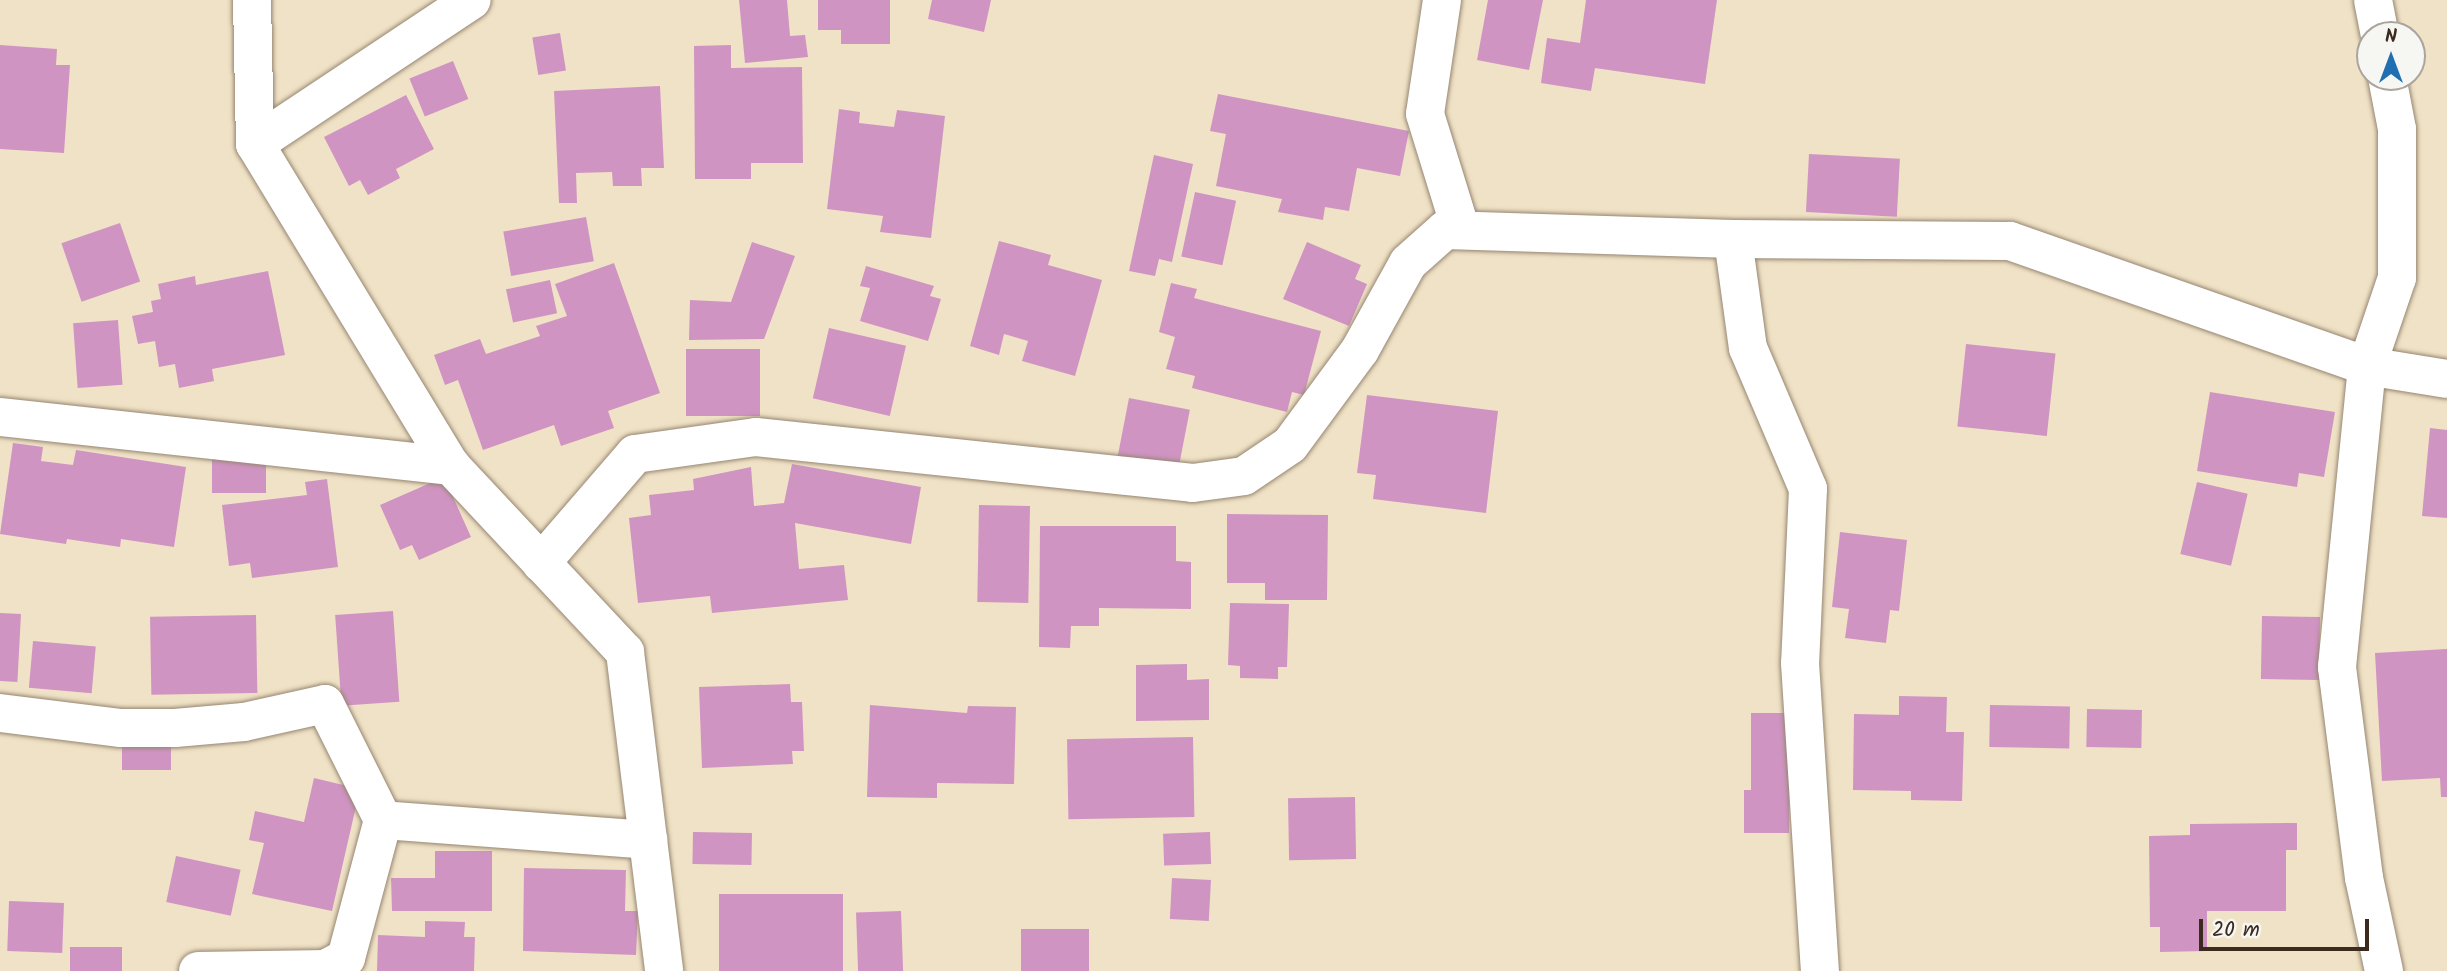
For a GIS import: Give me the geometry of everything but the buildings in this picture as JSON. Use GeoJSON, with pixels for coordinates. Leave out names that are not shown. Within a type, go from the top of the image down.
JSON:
{"type":"FeatureCollection","features":[{"type":"Feature","properties":{"kind":"street"},"geometry":{"type":"LineString","coordinates":[[252,0],[255,144],[451,466],[625,652],[664,971]]}},
{"type":"Feature","properties":{"kind":"street"},"geometry":{"type":"LineString","coordinates":[[255,144],[472,0]]}},
{"type":"Feature","properties":{"kind":"street"},"geometry":{"type":"LineString","coordinates":[[1442,0],[1425,114],[1461,230]]}},
{"type":"Feature","properties":{"kind":"street"},"geometry":{"type":"LineString","coordinates":[[2373,0],[2377,21]]}},
{"type":"Feature","properties":{"kind":"street"},"geometry":{"type":"LineString","coordinates":[[2384,971],[2364,878],[2337,667],[2368,366],[2397,278],[2397,129],[2390,91]]}},
{"type":"Feature","properties":{"kind":"street"},"geometry":{"type":"LineString","coordinates":[[541,563],[635,454],[756,437],[1194,483],[1244,476],[1290,445],[1360,350],[1408,263],[1445,230],[1733,239],[2010,241],[2368,366],[2447,379]]}},
{"type":"Feature","properties":{"kind":"street"},"geometry":{"type":"LineString","coordinates":[[1733,239],[1748,348],[1808,489],[1800,663],[1820,971]]}},
{"type":"Feature","properties":{"kind":"street"},"geometry":{"type":"LineString","coordinates":[[0,417],[451,466]]}},
{"type":"Feature","properties":{"kind":"street"},"geometry":{"type":"LineString","coordinates":[[0,713],[121,728],[175,728],[244,722],[326,705],[383,820],[346,958],[325,969],[198,971]]}},
{"type":"Feature","properties":{"kind":"street"},"geometry":{"type":"LineString","coordinates":[[383,820],[648,840]]}}]}
